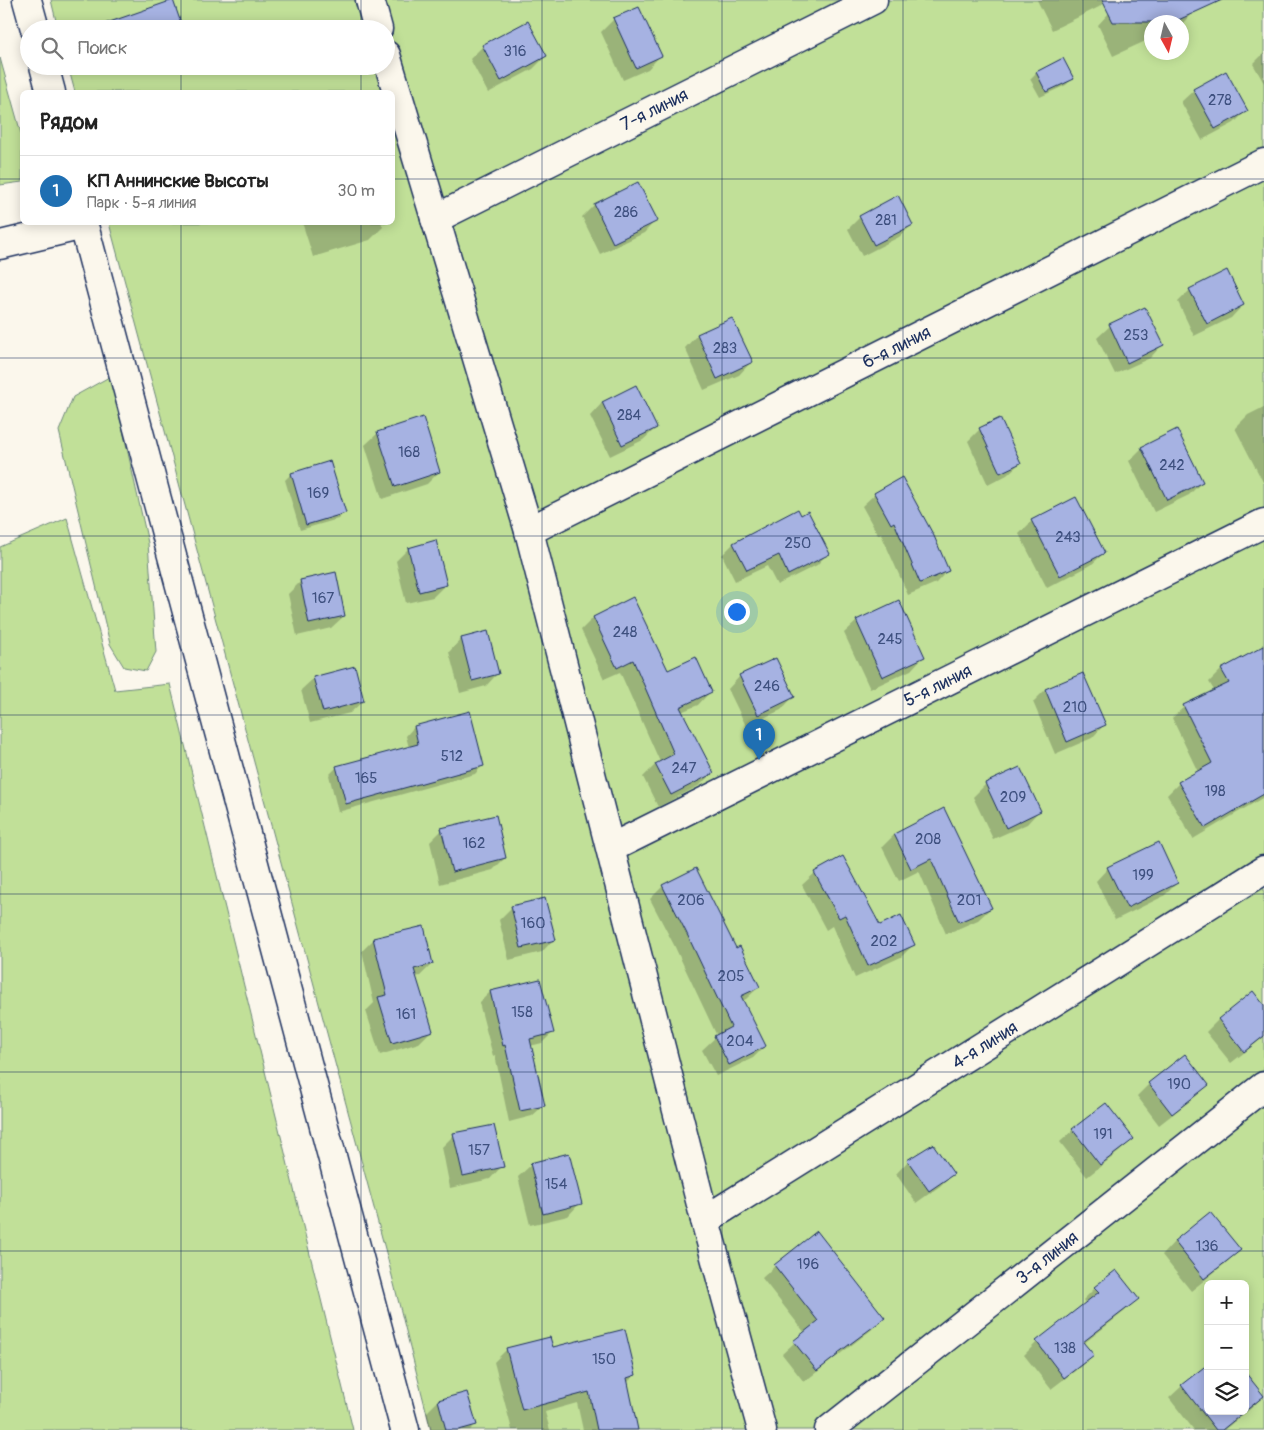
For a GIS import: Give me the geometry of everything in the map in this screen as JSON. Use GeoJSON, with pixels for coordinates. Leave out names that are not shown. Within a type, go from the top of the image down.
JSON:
{"type":"FeatureCollection","features":[{"type":"Feature","properties":{"kind":"street"},"geometry":{"type":"LineString","coordinates":[[28,0],[33,20]]}},
{"type":"Feature","properties":{"kind":"street"},"geometry":{"type":"LineString","coordinates":[[370,0],[376,20]]}},
{"type":"Feature","properties":{"kind":"street","name":"7-я линия"},"geometry":{"type":"LineString","coordinates":[[435,219],[873,0]]}},
{"type":"Feature","properties":{"kind":"street"},"geometry":{"type":"LineString","coordinates":[[46,75],[50,90]]}},
{"type":"Feature","properties":{"kind":"street"},"geometry":{"type":"LineString","coordinates":[[392,75],[529,531],[705,1220],[762,1430]]}},
{"type":"Feature","properties":{"kind":"street","name":"6-я линия"},"geometry":{"type":"LineString","coordinates":[[529,531],[1264,163]]}},
{"type":"Feature","properties":{"kind":"street"},"geometry":{"type":"LineString","coordinates":[[0,245],[80,225]]}},
{"type":"Feature","properties":{"kind":"street"},"geometry":{"type":"LineString","coordinates":[[84,225],[405,1430]]}},
{"type":"Feature","properties":{"kind":"street","name":"5-я линия"},"geometry":{"type":"LineString","coordinates":[[611,848],[1264,523]]}},
{"type":"Feature","properties":{"kind":"street","name":"4-я линия"},"geometry":{"type":"LineString","coordinates":[[705,1220],[1264,870]]}},
{"type":"Feature","properties":{"kind":"street","name":"3-я линия"},"geometry":{"type":"LineString","coordinates":[[829,1430],[1264,1086]]}},
{"type":"Feature","properties":{"kind":"green space"},"geometry":{"type":"Polygon","coordinates":[[[51,0],[1264,0],[1264,1430],[431,1430],[388,1260],[110,225],[395,225],[395,90],[74,90],[70,75],[395,75],[395,20],[56,20],[51,0]]]}},
{"type":"Feature","properties":{"kind":"green space"},"geometry":{"type":"Polygon","coordinates":[[[0,58],[20,130],[20,182],[0,185],[0,58]]]}},
{"type":"Feature","properties":{"kind":"green space"},"geometry":{"type":"Polygon","coordinates":[[[111,376],[148,543],[156,652],[146,671],[124,667],[110,644],[59,431],[73,397],[111,376]]]}},
{"type":"Feature","properties":{"kind":"green space"},"geometry":{"type":"Polygon","coordinates":[[[67,518],[115,690],[170,684],[353,1430],[0,1430],[0,547],[67,518]]]}},
{"type":"Feature","properties":{"kind":"building"},"geometry":{"type":"Polygon","coordinates":[[[173,0],[180,20],[115,20],[173,0]]]}},
{"type":"Feature","properties":{"kind":"building"},"geometry":{"type":"Polygon","coordinates":[[[1102,0],[1222,0],[1189,15],[1144,15],[1144,22],[1113,22],[1102,0]]]}},
{"type":"Feature","properties":{"kind":"building"},"geometry":{"type":"Polygon","coordinates":[[[639,7],[662,56],[636,68],[613,18],[639,7]]]}},
{"type":"Feature","properties":{"kind":"building"},"geometry":{"type":"Polygon","coordinates":[[[528,21],[547,56],[501,81],[482,45],[528,21]]]}},
{"type":"Feature","properties":{"kind":"building"},"geometry":{"type":"Polygon","coordinates":[[[1063,58],[1074,79],[1046,92],[1036,72],[1063,58]]]}},
{"type":"Feature","properties":{"kind":"building"},"geometry":{"type":"Polygon","coordinates":[[[1226,71],[1248,111],[1215,129],[1193,89],[1226,71]]]}},
{"type":"Feature","properties":{"kind":"building"},"geometry":{"type":"Polygon","coordinates":[[[638,182],[658,221],[613,243],[594,204],[638,182]]]}},
{"type":"Feature","properties":{"kind":"building"},"geometry":{"type":"Polygon","coordinates":[[[898,195],[913,225],[874,245],[859,216],[898,195]]]}},
{"type":"Feature","properties":{"kind":"building"},"geometry":{"type":"Polygon","coordinates":[[[1227,270],[1244,305],[1207,324],[1189,289],[1227,270]]]}},
{"type":"Feature","properties":{"kind":"building"},"geometry":{"type":"Polygon","coordinates":[[[1145,307],[1164,345],[1127,363],[1109,324],[1145,307]]]}},
{"type":"Feature","properties":{"kind":"building"},"geometry":{"type":"Polygon","coordinates":[[[732,318],[753,362],[717,379],[697,334],[732,318]]]}},
{"type":"Feature","properties":{"kind":"building"},"geometry":{"type":"Polygon","coordinates":[[[636,385],[657,428],[622,445],[602,402],[636,385]]]}},
{"type":"Feature","properties":{"kind":"building"},"geometry":{"type":"Polygon","coordinates":[[[423,417],[440,472],[395,487],[377,432],[423,417]]]}},
{"type":"Feature","properties":{"kind":"building"},"geometry":{"type":"Polygon","coordinates":[[[1000,418],[1021,463],[1000,473],[979,428],[1000,418]]]}},
{"type":"Feature","properties":{"kind":"building"},"geometry":{"type":"Polygon","coordinates":[[[1177,429],[1203,482],[1167,500],[1141,447],[1177,429]]]}},
{"type":"Feature","properties":{"kind":"building"},"geometry":{"type":"Polygon","coordinates":[[[330,461],[346,513],[306,525],[291,473],[330,461]]]}},
{"type":"Feature","properties":{"kind":"building"},"geometry":{"type":"Polygon","coordinates":[[[902,477],[934,536],[949,571],[920,583],[894,522],[891,524],[874,493],[902,477]]]}},
{"type":"Feature","properties":{"kind":"building"},"geometry":{"type":"Polygon","coordinates":[[[1076,497],[1105,553],[1060,576],[1031,520],[1076,497]]]}},
{"type":"Feature","properties":{"kind":"building"},"geometry":{"type":"Polygon","coordinates":[[[798,509],[801,515],[808,511],[830,554],[788,575],[779,555],[747,570],[733,543],[798,509]]]}},
{"type":"Feature","properties":{"kind":"building"},"geometry":{"type":"Polygon","coordinates":[[[436,540],[447,585],[419,592],[408,548],[436,540]]]}},
{"type":"Feature","properties":{"kind":"building"},"geometry":{"type":"Polygon","coordinates":[[[336,572],[345,616],[309,624],[300,580],[336,572]]]}},
{"type":"Feature","properties":{"kind":"building"},"geometry":{"type":"Polygon","coordinates":[[[633,597],[668,670],[696,657],[712,692],[680,707],[714,773],[671,795],[655,764],[674,754],[633,660],[617,668],[593,617],[633,597]]]}},
{"type":"Feature","properties":{"kind":"building"},"geometry":{"type":"Polygon","coordinates":[[[899,600],[925,657],[882,677],[856,620],[899,600]]]}},
{"type":"Feature","properties":{"kind":"building"},"geometry":{"type":"Polygon","coordinates":[[[488,631],[499,674],[472,681],[461,638],[488,631]]]}},
{"type":"Feature","properties":{"kind":"building"},"geometry":{"type":"Polygon","coordinates":[[[1264,646],[1264,794],[1205,828],[1178,782],[1212,763],[1183,705],[1229,683],[1221,669],[1264,646]]]}},
{"type":"Feature","properties":{"kind":"building"},"geometry":{"type":"Polygon","coordinates":[[[776,658],[795,697],[758,715],[739,675],[776,658]]]}},
{"type":"Feature","properties":{"kind":"building"},"geometry":{"type":"Polygon","coordinates":[[[355,666],[364,701],[323,712],[313,677],[355,666]]]}},
{"type":"Feature","properties":{"kind":"building"},"geometry":{"type":"Polygon","coordinates":[[[1083,673],[1106,725],[1067,742],[1045,689],[1083,673]]]}},
{"type":"Feature","properties":{"kind":"building"},"geometry":{"type":"Polygon","coordinates":[[[470,711],[484,766],[346,804],[336,766],[418,744],[414,726],[470,711]]]}},
{"type":"Feature","properties":{"kind":"building"},"geometry":{"type":"Polygon","coordinates":[[[1020,767],[1041,811],[1006,828],[985,783],[1020,767]]]}},
{"type":"Feature","properties":{"kind":"building"},"geometry":{"type":"Polygon","coordinates":[[[944,808],[992,908],[959,922],[931,859],[911,869],[894,834],[944,808]]]}},
{"type":"Feature","properties":{"kind":"building"},"geometry":{"type":"Polygon","coordinates":[[[496,815],[506,858],[452,872],[441,828],[496,815]]]}},
{"type":"Feature","properties":{"kind":"building"},"geometry":{"type":"Polygon","coordinates":[[[1159,842],[1178,883],[1127,908],[1107,867],[1159,842]]]}},
{"type":"Feature","properties":{"kind":"building"},"geometry":{"type":"Polygon","coordinates":[[[843,856],[880,925],[901,915],[915,945],[868,966],[845,915],[839,918],[814,872],[843,856]]]}},
{"type":"Feature","properties":{"kind":"building"},"geometry":{"type":"Polygon","coordinates":[[[696,868],[736,948],[740,946],[760,987],[741,996],[766,1046],[729,1065],[714,1036],[731,1027],[662,885],[696,868]]]}},
{"type":"Feature","properties":{"kind":"building"},"geometry":{"type":"Polygon","coordinates":[[[545,898],[556,940],[521,948],[511,906],[545,898]]]}},
{"type":"Feature","properties":{"kind":"building"},"geometry":{"type":"Polygon","coordinates":[[[424,926],[433,964],[414,969],[433,1031],[392,1043],[378,997],[387,995],[373,938],[424,926]]]}},
{"type":"Feature","properties":{"kind":"building"},"geometry":{"type":"Polygon","coordinates":[[[540,979],[554,1033],[530,1039],[545,1106],[520,1111],[490,991],[540,979]]]}},
{"type":"Feature","properties":{"kind":"building"},"geometry":{"type":"Polygon","coordinates":[[[1253,991],[1264,1005],[1264,1036],[1244,1052],[1218,1019],[1253,991]]]}},
{"type":"Feature","properties":{"kind":"building"},"geometry":{"type":"Polygon","coordinates":[[[1185,1054],[1209,1085],[1172,1114],[1148,1083],[1185,1054]]]}},
{"type":"Feature","properties":{"kind":"building"},"geometry":{"type":"Polygon","coordinates":[[[1106,1103],[1134,1139],[1100,1165],[1072,1129],[1106,1103]]]}},
{"type":"Feature","properties":{"kind":"building"},"geometry":{"type":"Polygon","coordinates":[[[494,1125],[504,1167],[463,1176],[453,1133],[494,1125]]]}},
{"type":"Feature","properties":{"kind":"building"},"geometry":{"type":"Polygon","coordinates":[[[933,1144],[954,1174],[929,1191],[907,1160],[933,1144]]]}},
{"type":"Feature","properties":{"kind":"building"},"geometry":{"type":"Polygon","coordinates":[[[569,1153],[582,1204],[543,1214],[530,1163],[569,1153]]]}},
{"type":"Feature","properties":{"kind":"building"},"geometry":{"type":"Polygon","coordinates":[[[1210,1212],[1241,1250],[1204,1279],[1174,1241],[1210,1212]]]}},
{"type":"Feature","properties":{"kind":"building"},"geometry":{"type":"Polygon","coordinates":[[[817,1231],[885,1318],[817,1371],[793,1341],[818,1321],[774,1265],[817,1231]]]}},
{"type":"Feature","properties":{"kind":"building"},"geometry":{"type":"Polygon","coordinates":[[[1116,1270],[1139,1299],[1083,1342],[1094,1355],[1064,1378],[1036,1341],[1099,1292],[1094,1287],[1116,1270]]]}},
{"type":"Feature","properties":{"kind":"building"},"geometry":{"type":"Polygon","coordinates":[[[625,1329],[636,1375],[627,1378],[638,1430],[597,1430],[589,1392],[522,1410],[506,1348],[550,1337],[553,1347],[625,1329]]]}},
{"type":"Feature","properties":{"kind":"building"},"geometry":{"type":"Polygon","coordinates":[[[1204,1367],[1204,1415],[1181,1385],[1204,1367]]]}},
{"type":"Feature","properties":{"kind":"building"},"geometry":{"type":"Polygon","coordinates":[[[1249,1377],[1264,1396],[1249,1408],[1249,1377]]]}},
{"type":"Feature","properties":{"kind":"building"},"geometry":{"type":"Polygon","coordinates":[[[467,1392],[477,1425],[459,1430],[446,1430],[438,1400],[467,1392]]]}},
{"type":"Feature","properties":{"kind":"building"},"geometry":{"type":"Polygon","coordinates":[[[1204,1415],[1241,1415],[1222,1430],[1216,1430],[1204,1415]]]}},
{"type":"Feature","properties":{"kind":"place","name":"КП Аннинские Высоты"},"geometry":{"type":"Point","coordinates":[759,760]}}]}
